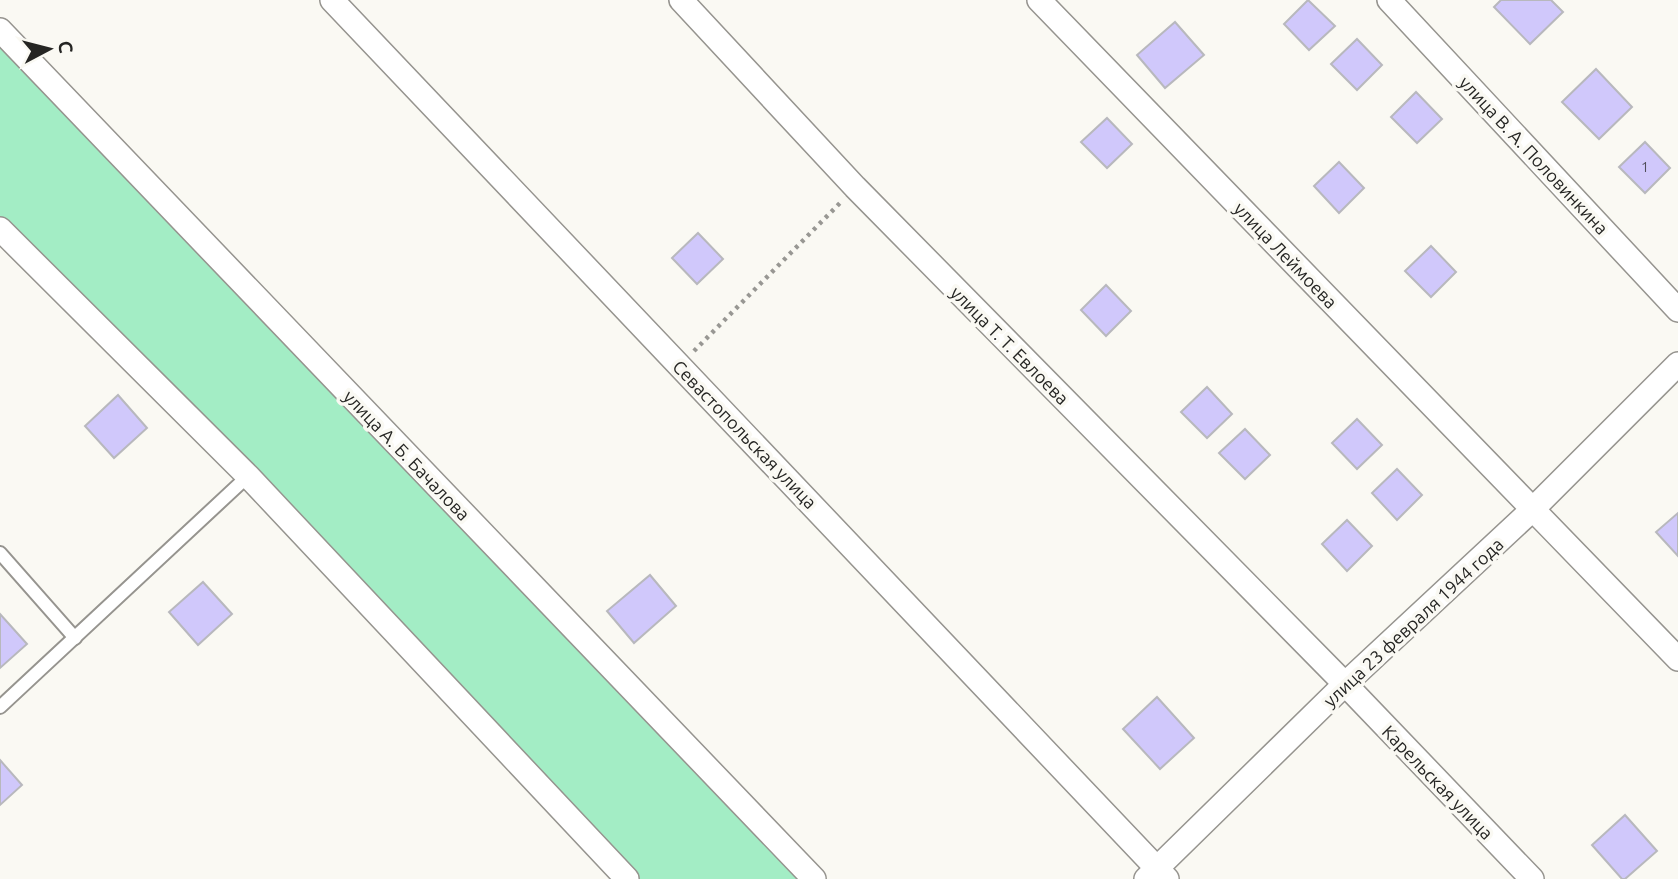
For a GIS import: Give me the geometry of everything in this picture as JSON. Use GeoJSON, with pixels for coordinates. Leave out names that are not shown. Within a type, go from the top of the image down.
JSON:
{"type":"FeatureCollection","features":[{"type":"Feature","properties":{"kind":"street","name":"Севастопольская улица"},"geometry":{"type":"LineString","coordinates":[[332,0],[1157,876]]}},
{"type":"Feature","properties":{"kind":"street","name":"улица Т. Т. Евлоева"},"geometry":{"type":"LineString","coordinates":[[681,0],[855,187],[1345,684]]}},
{"type":"Feature","properties":{"kind":"street","name":"улица Леймоева"},"geometry":{"type":"LineString","coordinates":[[1039,0],[1678,659]]}},
{"type":"Feature","properties":{"kind":"street","name":"улица В. А. Половинкина"},"geometry":{"type":"LineString","coordinates":[[1389,0],[1678,310]]}},
{"type":"Feature","properties":{"kind":"street","name":"улица А. Б. Бачалова"},"geometry":{"type":"LineString","coordinates":[[0,30],[814,879]]}},
{"type":"Feature","properties":{"kind":"street"},"geometry":{"type":"LineString","coordinates":[[0,229],[248,476],[627,879]]}},
{"type":"Feature","properties":{"kind":"street","name":"улица 23 февраля 1944 года"},"geometry":{"type":"LineString","coordinates":[[1157,876],[1345,684],[1533,509],[1678,364]]}},
{"type":"Feature","properties":{"kind":"street","name":"Карельская улица"},"geometry":{"type":"LineString","coordinates":[[1345,684],[1532,879]]}},
{"type":"Feature","properties":{"kind":"lane"},"geometry":{"type":"LineString","coordinates":[[0,707],[248,476]]}},
{"type":"Feature","properties":{"kind":"lane"},"geometry":{"type":"LineString","coordinates":[[0,553],[75,638]]}},
{"type":"Feature","properties":{"kind":"path"},"geometry":{"type":"LineString","coordinates":[[679,366],[855,187]]}},
{"type":"Feature","properties":{"kind":"green space"},"geometry":{"type":"Polygon","coordinates":[[[0,30],[814,879],[620,879],[0,237],[0,30]]]}},
{"type":"Feature","properties":{"kind":"building"},"geometry":{"type":"Polygon","coordinates":[[[1308,0],[1335,26],[1309,50],[1284,24],[1308,0]]]}},
{"type":"Feature","properties":{"kind":"building"},"geometry":{"type":"Polygon","coordinates":[[[1501,0],[1551,0],[1563,12],[1530,44],[1494,7],[1501,0]]]}},
{"type":"Feature","properties":{"kind":"building"},"geometry":{"type":"Polygon","coordinates":[[[1175,22],[1204,55],[1165,88],[1137,55],[1175,22]]]}},
{"type":"Feature","properties":{"kind":"building"},"geometry":{"type":"Polygon","coordinates":[[[1357,39],[1382,65],[1357,90],[1331,64],[1357,39]]]}},
{"type":"Feature","properties":{"kind":"building"},"geometry":{"type":"Polygon","coordinates":[[[1596,69],[1632,107],[1599,139],[1562,102],[1596,69]]]}},
{"type":"Feature","properties":{"kind":"building"},"geometry":{"type":"Polygon","coordinates":[[[1416,92],[1442,119],[1417,143],[1391,117],[1416,92]]]}},
{"type":"Feature","properties":{"kind":"building"},"geometry":{"type":"Polygon","coordinates":[[[1107,118],[1132,144],[1107,168],[1081,142],[1107,118]]]}},
{"type":"Feature","properties":{"kind":"building"},"geometry":{"type":"Polygon","coordinates":[[[1645,142],[1670,168],[1645,193],[1619,167],[1645,142]]]}},
{"type":"Feature","properties":{"kind":"building"},"geometry":{"type":"Polygon","coordinates":[[[1339,162],[1364,188],[1339,213],[1314,186],[1339,162]]]}},
{"type":"Feature","properties":{"kind":"building"},"geometry":{"type":"Polygon","coordinates":[[[698,233],[723,259],[697,284],[672,258],[698,233]]]}},
{"type":"Feature","properties":{"kind":"building"},"geometry":{"type":"Polygon","coordinates":[[[1431,246],[1456,272],[1431,297],[1405,271],[1431,246]]]}},
{"type":"Feature","properties":{"kind":"building"},"geometry":{"type":"Polygon","coordinates":[[[1106,285],[1131,311],[1106,336],[1081,310],[1106,285]]]}},
{"type":"Feature","properties":{"kind":"building"},"geometry":{"type":"Polygon","coordinates":[[[1207,387],[1232,414],[1207,438],[1181,412],[1207,387]]]}},
{"type":"Feature","properties":{"kind":"building"},"geometry":{"type":"Polygon","coordinates":[[[118,395],[147,428],[114,458],[85,426],[118,395]]]}},
{"type":"Feature","properties":{"kind":"building"},"geometry":{"type":"Polygon","coordinates":[[[1357,419],[1382,445],[1357,469],[1332,443],[1357,419]]]}},
{"type":"Feature","properties":{"kind":"building"},"geometry":{"type":"Polygon","coordinates":[[[1245,429],[1270,455],[1245,479],[1219,453],[1245,429]]]}},
{"type":"Feature","properties":{"kind":"building"},"geometry":{"type":"Polygon","coordinates":[[[1397,469],[1422,495],[1397,520],[1372,493],[1397,469]]]}},
{"type":"Feature","properties":{"kind":"building"},"geometry":{"type":"Polygon","coordinates":[[[1678,513],[1678,556],[1656,532],[1678,513]]]}},
{"type":"Feature","properties":{"kind":"building"},"geometry":{"type":"Polygon","coordinates":[[[1347,520],[1372,546],[1347,571],[1322,544],[1347,520]]]}},
{"type":"Feature","properties":{"kind":"building"},"geometry":{"type":"Polygon","coordinates":[[[650,575],[676,606],[634,643],[607,611],[650,575]]]}},
{"type":"Feature","properties":{"kind":"building"},"geometry":{"type":"Polygon","coordinates":[[[203,582],[232,614],[198,645],[169,612],[203,582]]]}},
{"type":"Feature","properties":{"kind":"building"},"geometry":{"type":"Polygon","coordinates":[[[0,614],[27,644],[0,668],[0,614]]]}},
{"type":"Feature","properties":{"kind":"building"},"geometry":{"type":"Polygon","coordinates":[[[1157,697],[1194,738],[1160,769],[1123,729],[1157,697]]]}},
{"type":"Feature","properties":{"kind":"building"},"geometry":{"type":"Polygon","coordinates":[[[0,760],[22,785],[0,805],[0,760]]]}},
{"type":"Feature","properties":{"kind":"building"},"geometry":{"type":"Polygon","coordinates":[[[1625,815],[1657,851],[1622,879],[1592,845],[1625,815]]]}}]}
